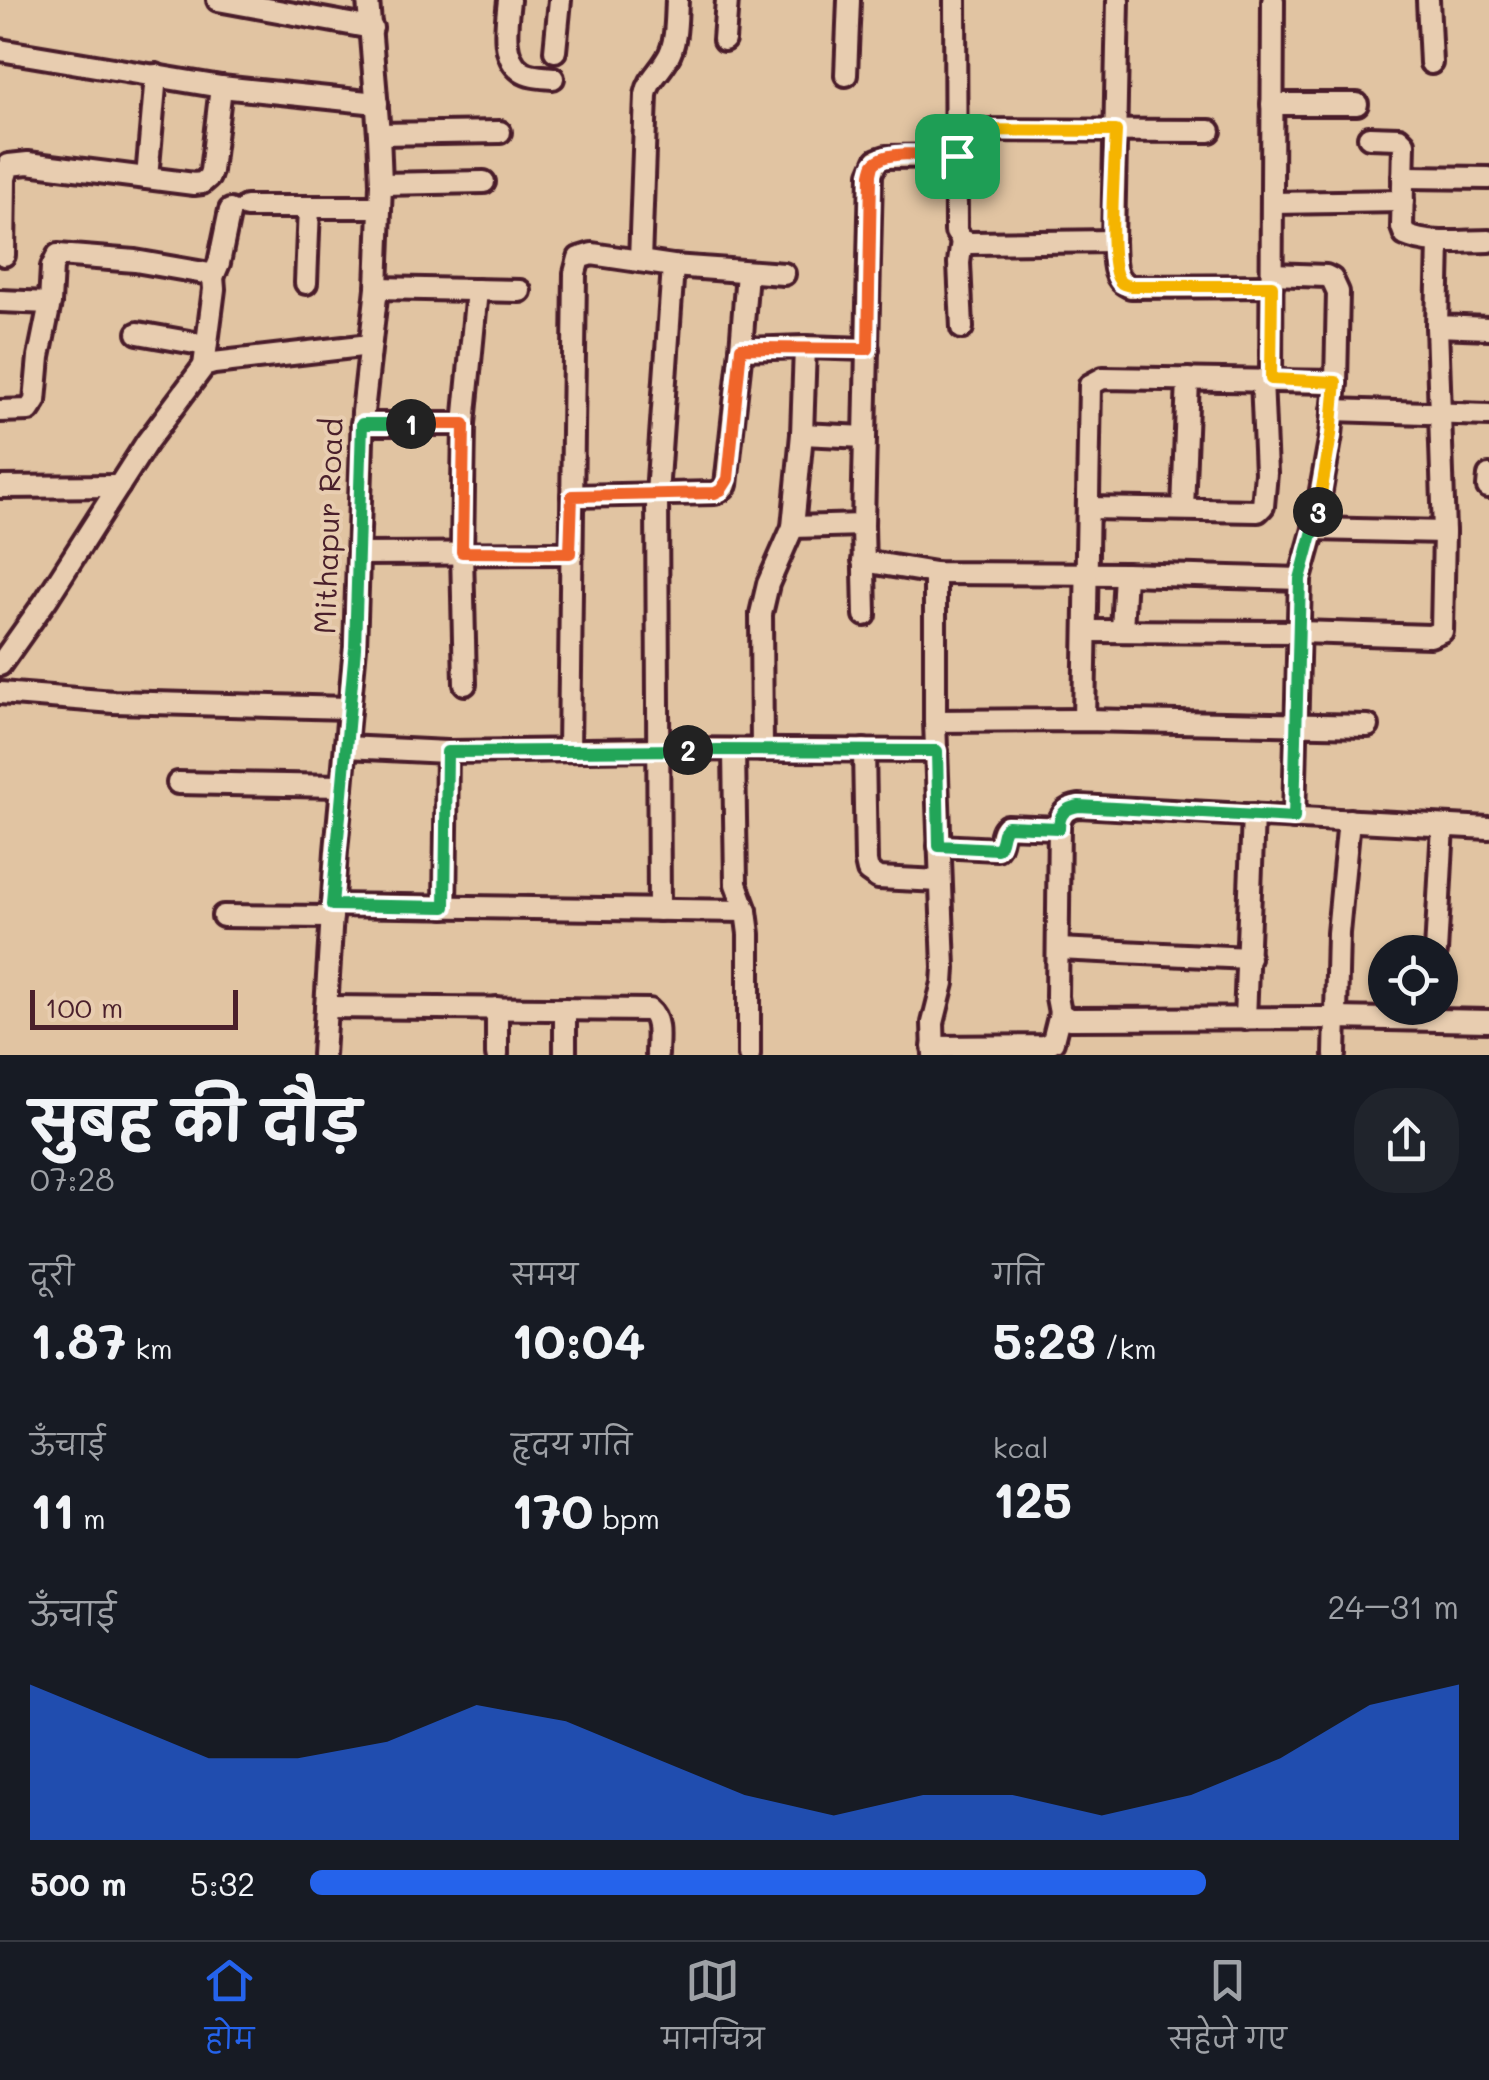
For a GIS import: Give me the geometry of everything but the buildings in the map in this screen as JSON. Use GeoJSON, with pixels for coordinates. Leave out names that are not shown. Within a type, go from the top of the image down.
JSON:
{"type":"FeatureCollection","features":[{"type":"Feature","properties":{"kind":"street"},"geometry":{"type":"LineString","coordinates":[[218,0],[372,28]]}},
{"type":"Feature","properties":{"kind":"street","name":"Mithapur Road"},"geometry":{"type":"LineString","coordinates":[[323,1055],[355,648],[362,424],[377,288],[381,184],[368,0]]}},
{"type":"Feature","properties":{"kind":"street"},"geometry":{"type":"LineString","coordinates":[[509,0],[506,39],[514,63],[524,73],[553,78]]}},
{"type":"Feature","properties":{"kind":"street"},"geometry":{"type":"LineString","coordinates":[[554,51],[560,0]]}},
{"type":"Feature","properties":{"kind":"street"},"geometry":{"type":"LineString","coordinates":[[640,260],[646,95],[649,82],[672,47],[678,0]]}},
{"type":"Feature","properties":{"kind":"street"},"geometry":{"type":"LineString","coordinates":[[724,40],[727,0]]}},
{"type":"Feature","properties":{"kind":"street"},"geometry":{"type":"LineString","coordinates":[[846,74],[849,0]]}},
{"type":"Feature","properties":{"kind":"street"},"geometry":{"type":"LineString","coordinates":[[955,0],[956,232],[970,243],[1113,241]]}},
{"type":"Feature","properties":{"kind":"street"},"geometry":{"type":"LineString","coordinates":[[1118,0],[1113,241],[1122,284],[1326,276],[1338,292],[1333,410],[1314,529],[1300,579],[1294,818]]}},
{"type":"Feature","properties":{"kind":"street"},"geometry":{"type":"LineString","coordinates":[[1088,508],[1248,512],[1263,506],[1272,280],[1272,0]]}},
{"type":"Feature","properties":{"kind":"street"},"geometry":{"type":"LineString","coordinates":[[1428,0],[1431,63]]}},
{"type":"Feature","properties":{"kind":"street"},"geometry":{"type":"LineString","coordinates":[[0,50],[221,88],[377,103]]}},
{"type":"Feature","properties":{"kind":"street"},"geometry":{"type":"LineString","coordinates":[[147,178],[156,75]]}},
{"type":"Feature","properties":{"kind":"street"},"geometry":{"type":"LineString","coordinates":[[4,255],[4,178],[9,165],[28,163],[202,183],[209,177],[221,88]]}},
{"type":"Feature","properties":{"kind":"street"},"geometry":{"type":"LineString","coordinates":[[1272,104],[1357,104]]}},
{"type":"Feature","properties":{"kind":"street"},"geometry":{"type":"LineString","coordinates":[[957,130],[1210,131]]}},
{"type":"Feature","properties":{"kind":"street"},"geometry":{"type":"LineString","coordinates":[[379,134],[500,132]]}},
{"type":"Feature","properties":{"kind":"street"},"geometry":{"type":"LineString","coordinates":[[1369,138],[1399,138],[1404,142],[1405,235],[1439,242],[1489,241]]}},
{"type":"Feature","properties":{"kind":"street"},"geometry":{"type":"LineString","coordinates":[[865,615],[862,561],[871,174],[877,160],[886,157],[957,156]]}},
{"type":"Feature","properties":{"kind":"street"},"geometry":{"type":"LineString","coordinates":[[1403,177],[1489,178]]}},
{"type":"Feature","properties":{"kind":"street"},"geometry":{"type":"LineString","coordinates":[[381,184],[484,182]]}},
{"type":"Feature","properties":{"kind":"street"},"geometry":{"type":"LineString","coordinates":[[1272,203],[1403,201]]}},
{"type":"Feature","properties":{"kind":"street"},"geometry":{"type":"LineString","coordinates":[[306,283],[309,207]]}},
{"type":"Feature","properties":{"kind":"street"},"geometry":{"type":"LineString","coordinates":[[2,660],[46,600],[205,355],[213,277],[238,209],[380,207]]}},
{"type":"Feature","properties":{"kind":"street"},"geometry":{"type":"LineString","coordinates":[[962,240],[962,328]]}},
{"type":"Feature","properties":{"kind":"street"},"geometry":{"type":"LineString","coordinates":[[1086,631],[1442,631],[1439,242]]}},
{"type":"Feature","properties":{"kind":"street"},"geometry":{"type":"LineString","coordinates":[[569,750],[577,263],[584,254],[592,254],[672,266],[784,274]]}},
{"type":"Feature","properties":{"kind":"street"},"geometry":{"type":"LineString","coordinates":[[0,411],[23,412],[35,401],[52,267],[58,255],[153,264],[206,272],[213,277]]}},
{"type":"Feature","properties":{"kind":"street"},"geometry":{"type":"LineString","coordinates":[[659,910],[657,494],[672,266]]}},
{"type":"Feature","properties":{"kind":"street"},"geometry":{"type":"LineString","coordinates":[[572,496],[715,493],[726,485],[747,272]]}},
{"type":"Feature","properties":{"kind":"street"},"geometry":{"type":"LineString","coordinates":[[377,288],[520,290]]}},
{"type":"Feature","properties":{"kind":"street"},"geometry":{"type":"LineString","coordinates":[[465,684],[464,424],[476,290]]}},
{"type":"Feature","properties":{"kind":"street"},"geometry":{"type":"LineString","coordinates":[[0,301],[50,304]]}},
{"type":"Feature","properties":{"kind":"street"},"geometry":{"type":"LineString","coordinates":[[1437,326],[1489,328]]}},
{"type":"Feature","properties":{"kind":"street"},"geometry":{"type":"LineString","coordinates":[[138,334],[205,355],[214,363],[370,345]]}},
{"type":"Feature","properties":{"kind":"street"},"geometry":{"type":"LineString","coordinates":[[741,348],[868,349]]}},
{"type":"Feature","properties":{"kind":"street"},"geometry":{"type":"LineString","coordinates":[[762,750],[762,614],[768,584],[792,527],[802,434],[805,348]]}},
{"type":"Feature","properties":{"kind":"street"},"geometry":{"type":"LineString","coordinates":[[1084,720],[1090,385],[1103,378],[1336,382]]}},
{"type":"Feature","properties":{"kind":"street"},"geometry":{"type":"LineString","coordinates":[[1182,509],[1188,379]]}},
{"type":"Feature","properties":{"kind":"street"},"geometry":{"type":"LineString","coordinates":[[1333,410],[1489,415]]}},
{"type":"Feature","properties":{"kind":"street"},"geometry":{"type":"LineString","coordinates":[[362,424],[464,424]]}},
{"type":"Feature","properties":{"kind":"street"},"geometry":{"type":"LineString","coordinates":[[802,434],[865,438]]}},
{"type":"Feature","properties":{"kind":"street"},"geometry":{"type":"LineString","coordinates":[[1488,487],[1489,476]]}},
{"type":"Feature","properties":{"kind":"street"},"geometry":{"type":"LineString","coordinates":[[0,487],[119,486]]}},
{"type":"Feature","properties":{"kind":"street"},"geometry":{"type":"LineString","coordinates":[[792,527],[863,525]]}},
{"type":"Feature","properties":{"kind":"street"},"geometry":{"type":"LineString","coordinates":[[1314,529],[1444,532]]}},
{"type":"Feature","properties":{"kind":"street"},"geometry":{"type":"LineString","coordinates":[[359,554],[570,553]]}},
{"type":"Feature","properties":{"kind":"street"},"geometry":{"type":"LineString","coordinates":[[862,561],[936,573],[1300,579]]}},
{"type":"Feature","properties":{"kind":"street"},"geometry":{"type":"LineString","coordinates":[[936,573],[935,721],[944,968],[934,1010],[933,1051],[1044,1046],[1054,1041],[1060,1013],[1059,828],[1069,807],[1489,828]]}},
{"type":"Feature","properties":{"kind":"street"},"geometry":{"type":"LineString","coordinates":[[1122,631],[1124,574]]}},
{"type":"Feature","properties":{"kind":"street"},"geometry":{"type":"LineString","coordinates":[[0,692],[114,702],[349,708]]}},
{"type":"Feature","properties":{"kind":"street"},"geometry":{"type":"LineString","coordinates":[[935,721],[1368,726]]}},
{"type":"Feature","properties":{"kind":"street"},"geometry":{"type":"LineString","coordinates":[[346,748],[447,752],[937,751]]}},
{"type":"Feature","properties":{"kind":"street"},"geometry":{"type":"LineString","coordinates":[[734,750],[734,866],[749,934],[749,1055]]}},
{"type":"Feature","properties":{"kind":"street"},"geometry":{"type":"LineString","coordinates":[[864,750],[868,871],[878,878],[940,881]]}},
{"type":"Feature","properties":{"kind":"street"},"geometry":{"type":"LineString","coordinates":[[445,907],[447,752]]}},
{"type":"Feature","properties":{"kind":"street"},"geometry":{"type":"LineString","coordinates":[[178,783],[342,786]]}},
{"type":"Feature","properties":{"kind":"street"},"geometry":{"type":"LineString","coordinates":[[1245,1018],[1254,816]]}},
{"type":"Feature","properties":{"kind":"street"},"geometry":{"type":"LineString","coordinates":[[1335,1055],[1338,933],[1349,820]]}},
{"type":"Feature","properties":{"kind":"street"},"geometry":{"type":"LineString","coordinates":[[939,846],[992,850],[1000,846],[1007,826],[1059,828]]}},
{"type":"Feature","properties":{"kind":"street"},"geometry":{"type":"LineString","coordinates":[[1437,935],[1443,826]]}},
{"type":"Feature","properties":{"kind":"street"},"geometry":{"type":"LineString","coordinates":[[223,916],[445,907],[746,911]]}},
{"type":"Feature","properties":{"kind":"street"},"geometry":{"type":"LineString","coordinates":[[1058,949],[1249,958]]}},
{"type":"Feature","properties":{"kind":"street"},"geometry":{"type":"LineString","coordinates":[[326,1007],[649,1010],[657,1022],[656,1055]]}},
{"type":"Feature","properties":{"kind":"street"},"geometry":{"type":"LineString","coordinates":[[497,1008],[497,1055]]}},
{"type":"Feature","properties":{"kind":"street"},"geometry":{"type":"LineString","coordinates":[[565,1009],[565,1055]]}},
{"type":"Feature","properties":{"kind":"street"},"geometry":{"type":"LineString","coordinates":[[1060,1013],[1070,1020],[1368,1017]]}},
{"type":"Feature","properties":{"kind":"street"},"geometry":{"type":"LineString","coordinates":[[1458,1017],[1489,1021]]}},
{"type":"Feature","properties":{"kind":"route"},"geometry":{"type":"LineString","coordinates":[[957,130],[1116,131],[1113,241],[1114,263],[1122,284],[1272,286],[1271,379],[1336,382],[1314,529],[1300,579],[1294,818],[1069,807],[1059,828],[1007,826],[1000,846],[984,850],[939,846],[937,751],[447,752],[445,907],[332,905],[355,648],[362,424],[464,424],[462,552],[570,553],[572,496],[715,493],[728,479],[741,348],[868,349],[873,165],[877,160],[902,155],[957,156],[957,130]]}}]}
